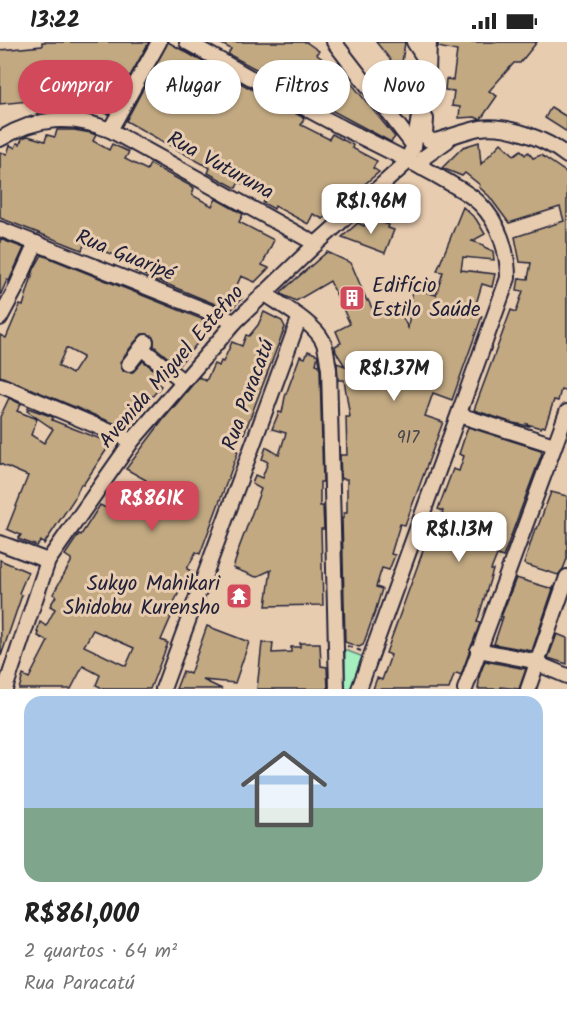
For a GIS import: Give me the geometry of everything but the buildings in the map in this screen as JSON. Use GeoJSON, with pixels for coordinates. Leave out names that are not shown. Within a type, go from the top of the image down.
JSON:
{"type":"FeatureCollection","features":[{"type":"Feature","properties":{"kind":"street"},"geometry":{"type":"LineString","coordinates":[[110,130],[159,42]]}},
{"type":"Feature","properties":{"kind":"street"},"geometry":{"type":"LineString","coordinates":[[187,42],[465,192],[480,204],[497,228],[505,249],[508,278],[359,689]]}},
{"type":"Feature","properties":{"kind":"street"},"geometry":{"type":"LineString","coordinates":[[334,42],[414,146],[444,143]]}},
{"type":"Feature","properties":{"kind":"street"},"geometry":{"type":"LineString","coordinates":[[414,42],[425,60]]}},
{"type":"Feature","properties":{"kind":"street"},"geometry":{"type":"LineString","coordinates":[[428,60],[429,42]]}},
{"type":"Feature","properties":{"kind":"street","name":"Avenida Miguel Estefno"},"geometry":{"type":"LineString","coordinates":[[4,689],[5,672],[48,561],[132,441],[234,322],[316,244],[399,171],[414,146],[419,114]]}},
{"type":"Feature","properties":{"kind":"street"},"geometry":{"type":"LineString","coordinates":[[426,114],[427,139],[435,141],[483,128],[502,129],[539,141],[560,150],[567,156]]}},
{"type":"Feature","properties":{"kind":"street","name":"Rua Vuturuna"},"geometry":{"type":"LineString","coordinates":[[0,139],[18,129],[51,120],[85,121],[110,130],[316,244]]}},
{"type":"Feature","properties":{"kind":"street"},"geometry":{"type":"LineString","coordinates":[[422,168],[423,158],[459,134]]}},
{"type":"Feature","properties":{"kind":"street","name":"Rua Guaripé"},"geometry":{"type":"LineString","coordinates":[[0,229],[234,322]]}},
{"type":"Feature","properties":{"kind":"street"},"geometry":{"type":"LineString","coordinates":[[0,318],[36,243]]}},
{"type":"Feature","properties":{"kind":"street"},"geometry":{"type":"LineString","coordinates":[[264,293],[317,331],[324,343],[328,369],[337,689]]}},
{"type":"Feature","properties":{"kind":"street","name":"Rua Paracatú"},"geometry":{"type":"LineString","coordinates":[[163,689],[299,319]]}},
{"type":"Feature","properties":{"kind":"street"},"geometry":{"type":"LineString","coordinates":[[129,364],[144,345],[183,381]]}},
{"type":"Feature","properties":{"kind":"street"},"geometry":{"type":"LineString","coordinates":[[0,385],[132,441]]}},
{"type":"Feature","properties":{"kind":"street"},"geometry":{"type":"LineString","coordinates":[[465,689],[567,412]]}},
{"type":"Feature","properties":{"kind":"street"},"geometry":{"type":"LineString","coordinates":[[459,415],[554,445]]}},
{"type":"Feature","properties":{"kind":"street"},"geometry":{"type":"LineString","coordinates":[[0,543],[48,561]]}},
{"type":"Feature","properties":{"kind":"street"},"geometry":{"type":"LineString","coordinates":[[528,689],[566,584]]}},
{"type":"Feature","properties":{"kind":"street"},"geometry":{"type":"LineString","coordinates":[[478,650],[524,659],[567,676]]}},
{"type":"Feature","properties":{"kind":"path"},"geometry":{"type":"LineString","coordinates":[[336,642],[372,655]]}},
{"type":"Feature","properties":{"kind":"green space"},"geometry":{"type":"Polygon","coordinates":[[[345,650],[366,658],[353,689],[345,689],[345,650]]]}},
{"type":"Feature","properties":{"kind":"place","name":"Edifício Estilo Saúde"},"geometry":{"type":"Point","coordinates":[352,298]}},
{"type":"Feature","properties":{"kind":"place","name":"Sukyo Mahikari Shidobu Kurensho"},"geometry":{"type":"Point","coordinates":[239,596]}}]}
